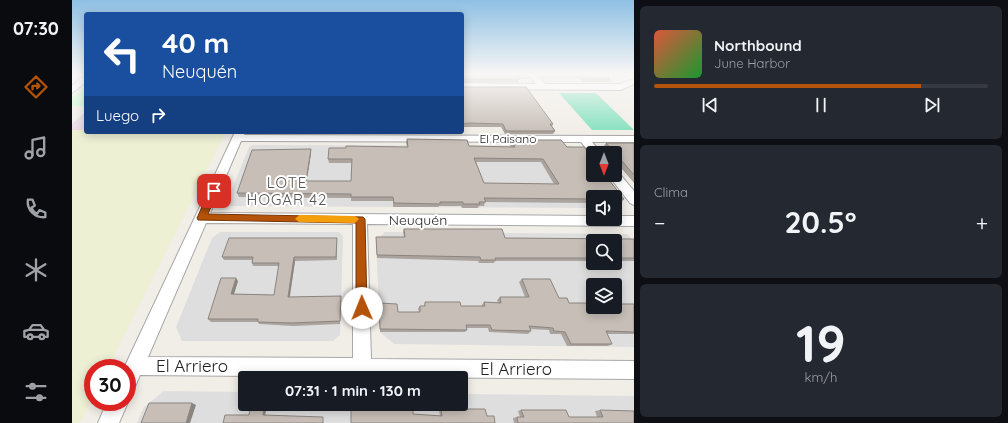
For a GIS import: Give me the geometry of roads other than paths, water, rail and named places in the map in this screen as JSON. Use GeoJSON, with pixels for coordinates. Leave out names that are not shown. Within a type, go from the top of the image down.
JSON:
{"type":"FeatureCollection","features":[{"type":"Feature","properties":{"kind":"street","name":"El Paisano"},"geometry":{"type":"LineString","coordinates":[[239,135],[361,135],[634,139]]}},
{"type":"Feature","properties":{"kind":"street"},"geometry":{"type":"LineString","coordinates":[[136,363],[239,135]]}},
{"type":"Feature","properties":{"kind":"street"},"geometry":{"type":"LineString","coordinates":[[584,139],[590,146]]}},
{"type":"Feature","properties":{"kind":"street"},"geometry":{"type":"LineString","coordinates":[[620,182],[634,200]]}},
{"type":"Feature","properties":{"kind":"street","name":"Neuquén"},"geometry":{"type":"LineString","coordinates":[[201,218],[634,221]]}},
{"type":"Feature","properties":{"kind":"street"},"geometry":{"type":"LineString","coordinates":[[360,219],[362,368]]}},
{"type":"Feature","properties":{"kind":"street","name":"El Arriero"},"geometry":{"type":"LineString","coordinates":[[136,374],[362,368],[634,370]]}},
{"type":"Feature","properties":{"kind":"street"},"geometry":{"type":"LineString","coordinates":[[108,423],[114,411]]}},
{"type":"Feature","properties":{"kind":"district","name":"LOTE HOGAR 42"},"geometry":{"type":"Point","coordinates":[287,192]}}]}
